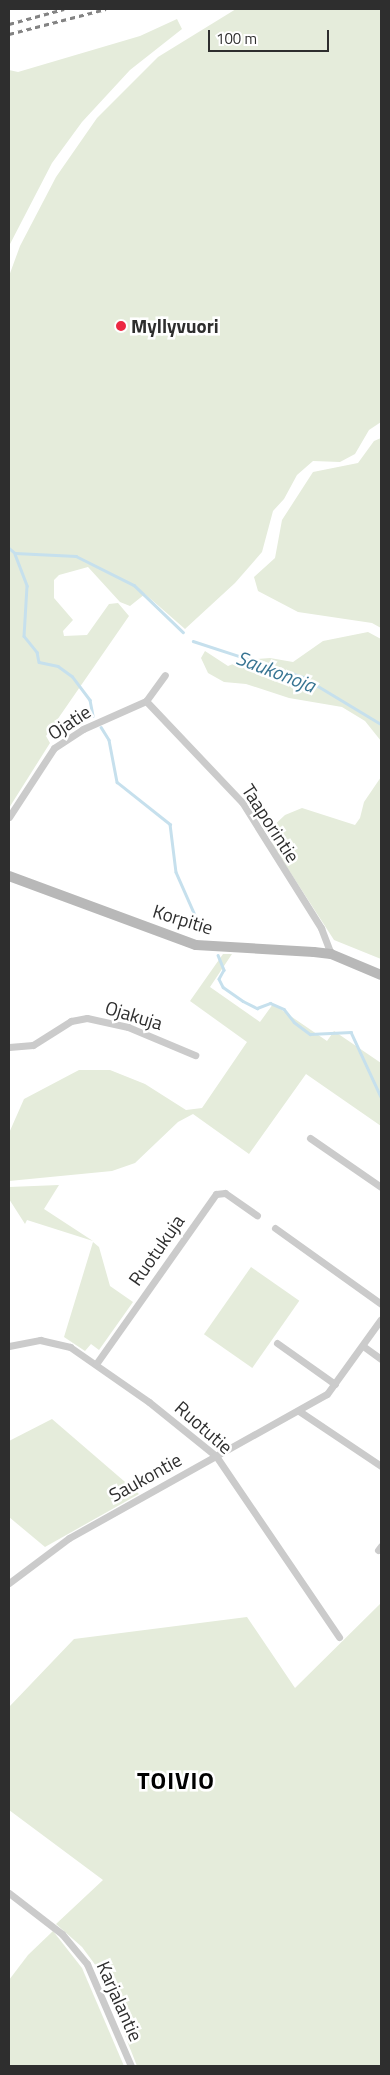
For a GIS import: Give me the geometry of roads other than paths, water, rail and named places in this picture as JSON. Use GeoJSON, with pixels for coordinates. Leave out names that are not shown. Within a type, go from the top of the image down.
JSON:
{"type":"FeatureCollection","features":[{"type":"Feature","properties":{"kind":"street","name":"Ojatie"},"geometry":{"type":"LineString","coordinates":[[9,817],[54,748],[83,729],[146,701],[165,675]]}},
{"type":"Feature","properties":{"kind":"street","name":"Taaporintie"},"geometry":{"type":"LineString","coordinates":[[146,701],[242,802],[321,928],[331,954]]}},
{"type":"Feature","properties":{"kind":"street","name":"Korpitie"},"geometry":{"type":"LineString","coordinates":[[9,876],[196,945],[331,954],[381,975]]}},
{"type":"Feature","properties":{"kind":"street","name":"Ojakuja"},"geometry":{"type":"LineString","coordinates":[[9,1047],[33,1045],[71,1020],[87,1018],[128,1027],[195,1055]]}},
{"type":"Feature","properties":{"kind":"street"},"geometry":{"type":"LineString","coordinates":[[310,1138],[381,1187]]}},
{"type":"Feature","properties":{"kind":"street","name":"Ruotukuja"},"geometry":{"type":"LineString","coordinates":[[96,1364],[216,1194],[225,1193],[257,1215]]}},
{"type":"Feature","properties":{"kind":"street"},"geometry":{"type":"LineString","coordinates":[[276,1228],[381,1304]]}},
{"type":"Feature","properties":{"kind":"street","name":"Saukontie"},"geometry":{"type":"LineString","coordinates":[[9,1583],[69,1538],[300,1411],[327,1394],[363,1346],[381,1318]]}},
{"type":"Feature","properties":{"kind":"street","name":"Ruotutie"},"geometry":{"type":"LineString","coordinates":[[9,1346],[46,1340],[70,1348],[96,1364],[216,1456],[339,1637]]}},
{"type":"Feature","properties":{"kind":"street"},"geometry":{"type":"LineString","coordinates":[[277,1343],[335,1384]]}},
{"type":"Feature","properties":{"kind":"street"},"geometry":{"type":"LineString","coordinates":[[363,1346],[381,1359]]}},
{"type":"Feature","properties":{"kind":"street"},"geometry":{"type":"LineString","coordinates":[[300,1411],[381,1466]]}},
{"type":"Feature","properties":{"kind":"street","name":"Karjalantie"},"geometry":{"type":"LineString","coordinates":[[9,1893],[62,1934],[87,1964],[131,2066]]}},
{"type":"Feature","properties":{"kind":"waterway","name":"Saukonoja"},"geometry":{"type":"LineString","coordinates":[[9,548],[15,553],[76,556],[134,585],[183,632]]}},
{"type":"Feature","properties":{"kind":"waterway"},"geometry":{"type":"LineString","coordinates":[[15,554],[27,586],[24,636],[37,652],[39,662],[58,666],[72,676],[90,700],[93,716]]}},
{"type":"Feature","properties":{"kind":"waterway","name":"Saukonoja"},"geometry":{"type":"LineString","coordinates":[[193,641],[303,677],[381,724]]}},
{"type":"Feature","properties":{"kind":"waterway"},"geometry":{"type":"LineString","coordinates":[[101,727],[109,740],[117,782],[170,824],[176,872],[202,931]]}},
{"type":"Feature","properties":{"kind":"waterway"},"geometry":{"type":"LineString","coordinates":[[218,955],[224,970],[219,979],[223,987],[243,1001],[257,1008],[270,1003],[284,1009],[294,1022],[310,1034],[351,1032],[381,1097]]}},
{"type":"Feature","properties":{"kind":"railway"},"geometry":{"type":"LineString","coordinates":[[9,24],[64,9]]}},
{"type":"Feature","properties":{"kind":"railway"},"geometry":{"type":"LineString","coordinates":[[9,34],[106,9]]}},
{"type":"Feature","properties":{"kind":"place","name":"Myllyvuori"},"geometry":{"type":"Point","coordinates":[121,326]}},
{"type":"Feature","properties":{"kind":"district","name":"TOIVIO"},"geometry":{"type":"Point","coordinates":[176,1781]}}]}
